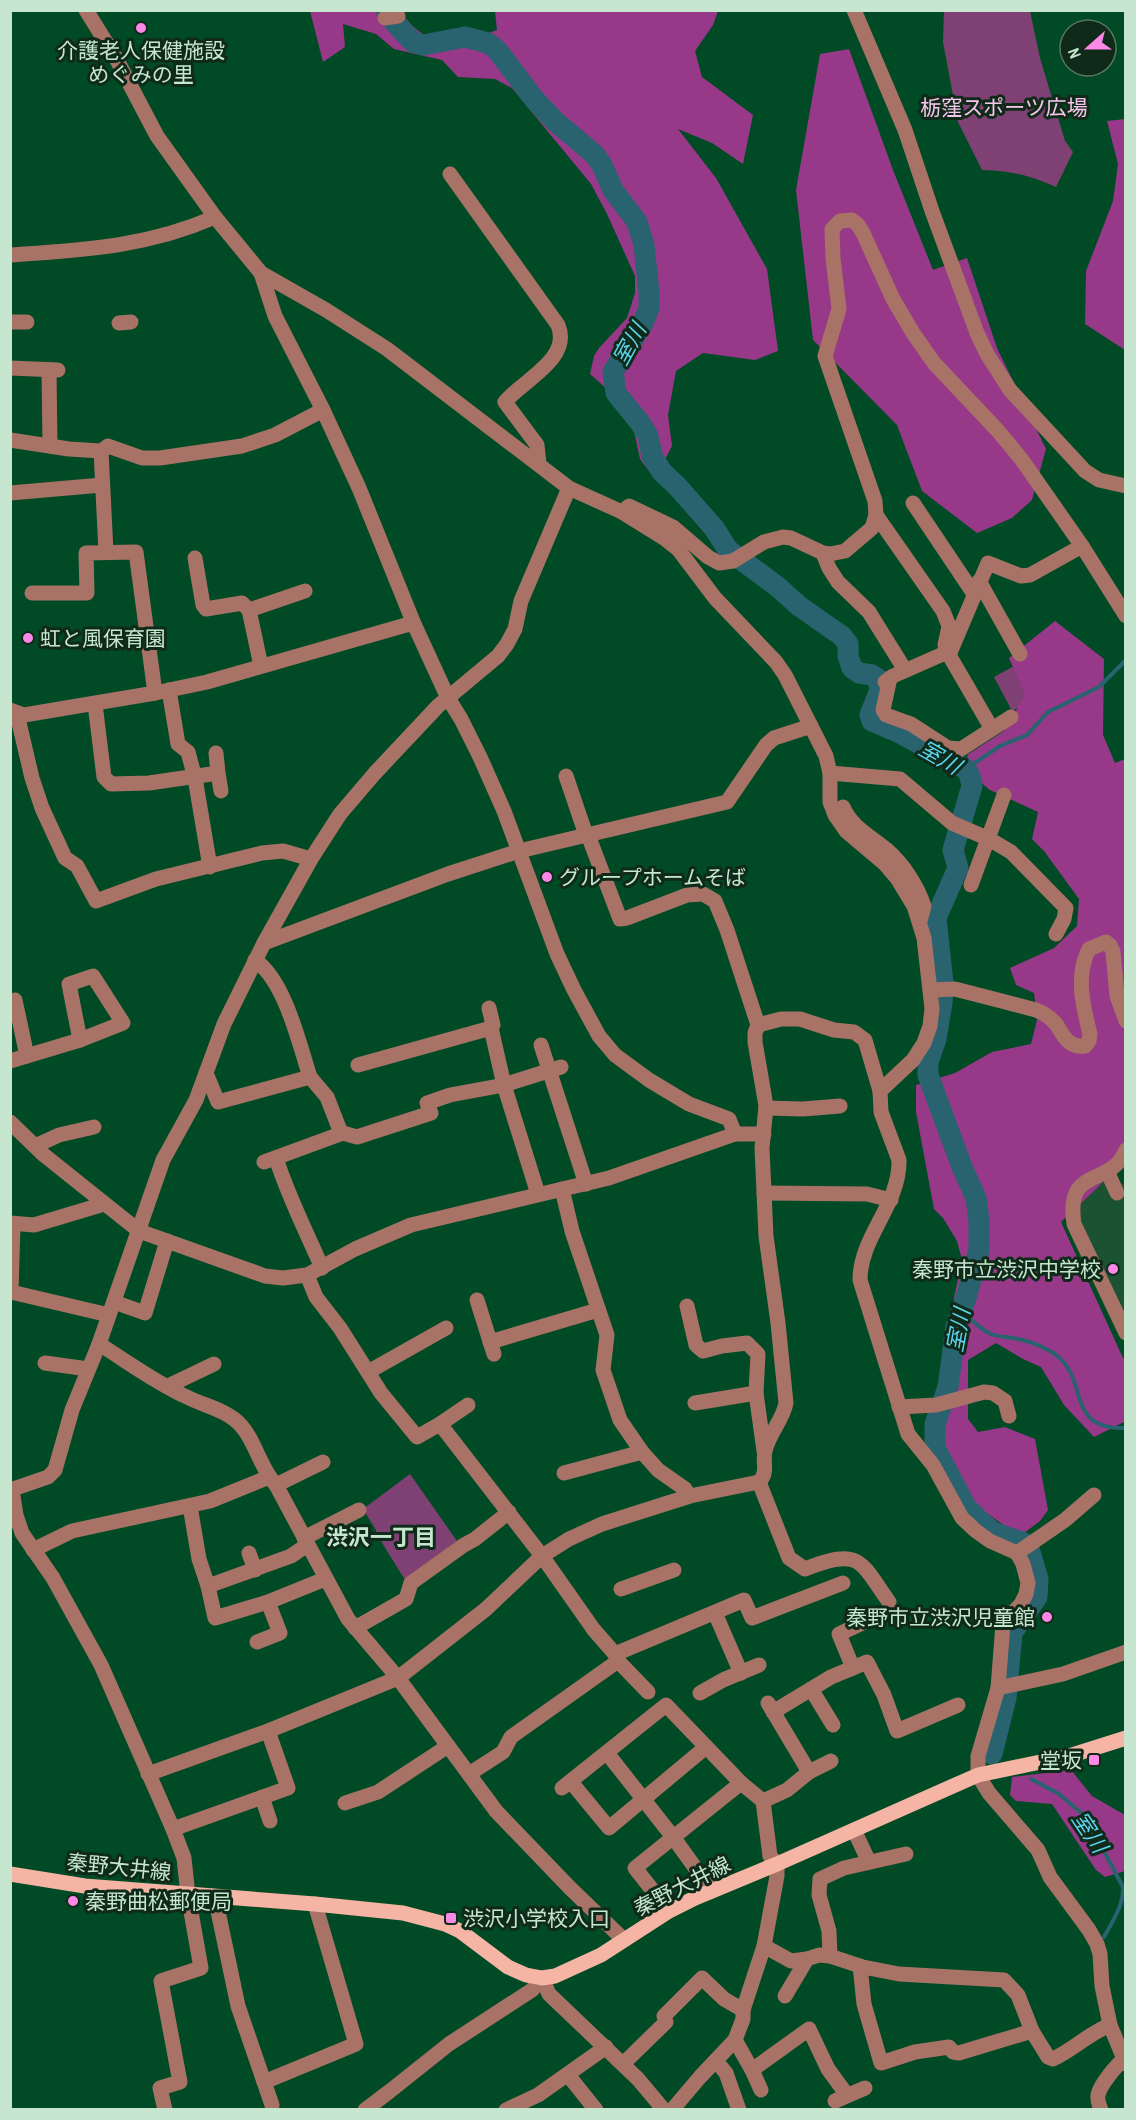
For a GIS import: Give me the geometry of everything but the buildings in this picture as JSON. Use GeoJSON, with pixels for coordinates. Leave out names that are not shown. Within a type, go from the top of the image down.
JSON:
{"type":"FeatureCollection","features":[{"type":"Feature","properties":{"kind":"main road","name":"秦野大井線"},"geometry":{"type":"LineString","coordinates":[[10,1874],[85,1886],[403,1913],[445,1924],[460,1931],[508,1967],[525,1976],[542,1978],[576,1968],[669,1911],[711,1891],[978,1775],[1069,1756],[1125,1738]]}},
{"type":"Feature","properties":{"kind":"street"},"geometry":{"type":"LineString","coordinates":[[86,10],[117,60],[157,136],[215,217],[261,273],[326,310],[387,349],[568,488],[622,512],[664,538],[678,549],[715,598],[776,662],[821,744],[833,774],[830,802],[835,815],[846,831],[885,864],[897,878],[920,921],[933,990],[932,1009],[924,1043],[913,1060],[880,1091]]}},
{"type":"Feature","properties":{"kind":"street"},"geometry":{"type":"LineString","coordinates":[[854,10],[905,130],[932,211],[987,354],[1010,390],[1086,471],[1099,480],[1125,486]]}},
{"type":"Feature","properties":{"kind":"street"},"geometry":{"type":"LineString","coordinates":[[450,174],[558,325],[561,334],[561,343],[554,356],[505,402],[537,445],[539,464]]}},
{"type":"Feature","properties":{"kind":"street"},"geometry":{"type":"LineString","coordinates":[[10,255],[85,250],[130,243],[184,231],[215,217]]}},
{"type":"Feature","properties":{"kind":"street"},"geometry":{"type":"LineString","coordinates":[[622,512],[629,506],[672,526],[708,557],[719,563],[733,561],[764,542],[783,537],[791,538],[823,553],[838,553],[852,547],[872,528],[876,515],[874,501],[825,356],[839,309],[832,229],[834,225],[846,219],[852,220],[858,225],[893,299],[913,333],[934,363],[1022,460],[1082,546],[1125,616]]}},
{"type":"Feature","properties":{"kind":"street"},"geometry":{"type":"LineString","coordinates":[[261,273],[275,316],[323,410],[359,488],[414,624],[448,698],[480,757],[519,851],[557,954],[599,1036],[615,1054],[648,1080],[689,1104],[729,1119],[735,1134]]}},
{"type":"Feature","properties":{"kind":"street"},"geometry":{"type":"LineString","coordinates":[[10,322],[27,322]]}},
{"type":"Feature","properties":{"kind":"street"},"geometry":{"type":"LineString","coordinates":[[10,368],[54,370],[50,446]]}},
{"type":"Feature","properties":{"kind":"street"},"geometry":{"type":"LineString","coordinates":[[10,440],[101,451],[108,446],[142,458],[160,458],[242,446],[275,435],[323,410]]}},
{"type":"Feature","properties":{"kind":"street"},"geometry":{"type":"LineString","coordinates":[[101,451],[106,552]]}},
{"type":"Feature","properties":{"kind":"street"},"geometry":{"type":"LineString","coordinates":[[10,493],[102,485]]}},
{"type":"Feature","properties":{"kind":"street"},"geometry":{"type":"LineString","coordinates":[[165,2109],[160,2088],[180,2082],[161,1981],[201,1968],[184,1858],[101,1665],[53,1578],[33,1550],[19,1524],[11,1490],[48,1477],[56,1470],[72,1410],[99,1344],[163,1160],[196,1100],[224,1023],[264,943],[311,859],[340,814],[375,773],[448,698],[498,656],[507,644],[515,629],[521,601],[568,488]]}},
{"type":"Feature","properties":{"kind":"street"},"geometry":{"type":"LineString","coordinates":[[913,503],[976,588],[1020,654]]}},
{"type":"Feature","properties":{"kind":"street"},"geometry":{"type":"LineString","coordinates":[[876,515],[943,611],[949,626],[946,655],[992,729]]}},
{"type":"Feature","properties":{"kind":"street"},"geometry":{"type":"LineString","coordinates":[[1011,717],[961,749],[948,748],[911,724],[886,716],[883,710],[887,680],[905,670],[946,655],[988,563],[1021,576],[1030,575],[1082,546]]}},
{"type":"Feature","properties":{"kind":"street"},"geometry":{"type":"LineString","coordinates":[[32,593],[87,593],[86,553],[136,552],[162,692],[178,744],[188,752],[195,778],[210,867]]}},
{"type":"Feature","properties":{"kind":"street"},"geometry":{"type":"LineString","coordinates":[[823,553],[838,582],[868,612],[905,670]]}},
{"type":"Feature","properties":{"kind":"street"},"geometry":{"type":"LineString","coordinates":[[195,558],[203,605],[206,609],[242,603],[249,610],[261,666]]}},
{"type":"Feature","properties":{"kind":"street"},"geometry":{"type":"LineString","coordinates":[[249,610],[305,591]]}},
{"type":"Feature","properties":{"kind":"street"},"geometry":{"type":"LineString","coordinates":[[14,712],[24,715],[162,692],[207,682],[414,624]]}},
{"type":"Feature","properties":{"kind":"street"},"geometry":{"type":"LineString","coordinates":[[95,704],[104,777],[111,784],[149,783],[218,773]]}},
{"type":"Feature","properties":{"kind":"street"},"geometry":{"type":"LineString","coordinates":[[14,712],[42,808],[65,858],[77,866],[96,901],[156,879],[262,853],[283,851],[311,859]]}},
{"type":"Feature","properties":{"kind":"street"},"geometry":{"type":"LineString","coordinates":[[264,943],[448,874],[519,851],[727,802],[765,745],[774,738],[811,726]]}},
{"type":"Feature","properties":{"kind":"street"},"geometry":{"type":"LineString","coordinates":[[216,753],[221,791]]}},
{"type":"Feature","properties":{"kind":"street"},"geometry":{"type":"LineString","coordinates":[[833,774],[900,779],[958,826],[989,838],[1011,852],[1066,908],[1064,919],[1056,934]]}},
{"type":"Feature","properties":{"kind":"street"},"geometry":{"type":"LineString","coordinates":[[566,776],[620,919],[687,895],[703,894],[715,901],[727,930],[758,1025],[755,1042],[764,1085],[766,1108],[762,1148],[766,1236],[786,1403],[784,1412],[764,1452]]}},
{"type":"Feature","properties":{"kind":"street"},"geometry":{"type":"LineString","coordinates":[[971,885],[1004,795]]}},
{"type":"Feature","properties":{"kind":"street"},"geometry":{"type":"LineString","coordinates":[[933,990],[955,989],[1036,1010],[1051,1019],[1070,1044],[1076,1047],[1084,1046],[1089,1041],[1090,1034],[1080,981],[1085,956],[1089,949],[1106,942],[1113,952],[1117,996],[1125,1021]]}},
{"type":"Feature","properties":{"kind":"street"},"geometry":{"type":"LineString","coordinates":[[255,960],[263,966],[287,1006],[310,1077],[327,1096],[341,1134]]}},
{"type":"Feature","properties":{"kind":"street"},"geometry":{"type":"LineString","coordinates":[[10,1001],[15,1000],[27,1056]]}},
{"type":"Feature","properties":{"kind":"street"},"geometry":{"type":"LineString","coordinates":[[489,1008],[493,1025],[491,1028],[504,1085],[538,1194]]}},
{"type":"Feature","properties":{"kind":"street"},"geometry":{"type":"LineString","coordinates":[[758,1025],[781,1019],[800,1019],[834,1030],[854,1032],[865,1040],[880,1091],[881,1112],[899,1160],[898,1182],[862,1257],[860,1280],[908,1434],[933,1465],[962,1518],[990,1541],[1018,1552],[1023,1564],[1028,1583],[1026,1594],[1021,1604],[1003,1624],[1005,1687],[978,1756],[978,1775],[989,1793],[1038,1850],[1050,1877],[1089,1930],[1100,1954],[1102,1986],[1110,2025],[1124,2062],[1115,2066],[1100,2090],[1098,2096],[1101,2109]]}},
{"type":"Feature","properties":{"kind":"street"},"geometry":{"type":"LineString","coordinates":[[358,1065],[491,1028]]}},
{"type":"Feature","properties":{"kind":"street"},"geometry":{"type":"LineString","coordinates":[[10,1061],[80,1040]]}},
{"type":"Feature","properties":{"kind":"street"},"geometry":{"type":"LineString","coordinates":[[541,1045],[555,1069],[586,1184]]}},
{"type":"Feature","properties":{"kind":"street"},"geometry":{"type":"LineString","coordinates":[[322,1268],[301,1219],[270,1160],[341,1134],[357,1137],[431,1113],[427,1103],[450,1095],[504,1085],[555,1069]]}},
{"type":"Feature","properties":{"kind":"street"},"geometry":{"type":"LineString","coordinates":[[206,1073],[218,1102],[310,1077]]}},
{"type":"Feature","properties":{"kind":"street"},"geometry":{"type":"LineString","coordinates":[[766,1108],[803,1109],[840,1106]]}},
{"type":"Feature","properties":{"kind":"street"},"geometry":{"type":"LineString","coordinates":[[10,1122],[44,1155],[140,1231],[265,1276],[284,1278],[307,1275],[411,1225],[586,1184],[735,1134],[764,1134]]}},
{"type":"Feature","properties":{"kind":"street"},"geometry":{"type":"LineString","coordinates":[[34,1146],[59,1135],[94,1127]]}},
{"type":"Feature","properties":{"kind":"street"},"geometry":{"type":"LineString","coordinates":[[1125,1150],[1115,1182],[1079,1187],[1073,1197],[1071,1208],[1074,1224],[1125,1333]]}},
{"type":"Feature","properties":{"kind":"street"},"geometry":{"type":"LineString","coordinates":[[562,1190],[572,1231],[607,1335],[603,1370],[620,1420],[642,1452],[658,1470],[685,1488],[690,1496]]}},
{"type":"Feature","properties":{"kind":"street"},"geometry":{"type":"LineString","coordinates":[[764,1192],[867,1194],[891,1200]]}},
{"type":"Feature","properties":{"kind":"street"},"geometry":{"type":"LineString","coordinates":[[104,1203],[34,1225],[12,1223],[11,1292],[145,1313],[167,1240]]}},
{"type":"Feature","properties":{"kind":"street"},"geometry":{"type":"LineString","coordinates":[[307,1275],[316,1297],[340,1328],[381,1393],[417,1437],[468,1405]]}},
{"type":"Feature","properties":{"kind":"street"},"geometry":{"type":"LineString","coordinates":[[477,1300],[492,1348],[598,1310]]}},
{"type":"Feature","properties":{"kind":"street"},"geometry":{"type":"LineString","coordinates":[[148,1774],[268,1731],[398,1678],[486,1609],[542,1556],[569,1539],[602,1524],[690,1496],[759,1482],[765,1471],[756,1394],[758,1354],[747,1343],[702,1351],[687,1336],[687,1306]]}},
{"type":"Feature","properties":{"kind":"street"},"geometry":{"type":"LineString","coordinates":[[368,1372],[446,1328]]}},
{"type":"Feature","properties":{"kind":"street"},"geometry":{"type":"LineString","coordinates":[[99,1344],[186,1397],[234,1419],[252,1442],[325,1579],[355,1628],[398,1678],[496,1811],[624,1940]]}},
{"type":"Feature","properties":{"kind":"street"},"geometry":{"type":"LineString","coordinates":[[45,1363],[88,1369]]}},
{"type":"Feature","properties":{"kind":"street"},"geometry":{"type":"LineString","coordinates":[[168,1386],[214,1364]]}},
{"type":"Feature","properties":{"kind":"street"},"geometry":{"type":"LineString","coordinates":[[899,1407],[943,1403],[984,1392],[1005,1401],[1009,1416]]}},
{"type":"Feature","properties":{"kind":"street"},"geometry":{"type":"LineString","coordinates":[[695,1403],[756,1394]]}},
{"type":"Feature","properties":{"kind":"street"},"geometry":{"type":"LineString","coordinates":[[440,1424],[542,1556],[594,1630],[648,1692]]}},
{"type":"Feature","properties":{"kind":"street"},"geometry":{"type":"LineString","coordinates":[[564,1473],[642,1452]]}},
{"type":"Feature","properties":{"kind":"street"},"geometry":{"type":"LineString","coordinates":[[33,1550],[72,1531],[210,1501],[323,1462]]}},
{"type":"Feature","properties":{"kind":"street"},"geometry":{"type":"LineString","coordinates":[[759,1482],[789,1558],[805,1569],[848,1557],[863,1564],[890,1602]]}},
{"type":"Feature","properties":{"kind":"street"},"geometry":{"type":"LineString","coordinates":[[1018,1552],[1065,1520],[1094,1495]]}},
{"type":"Feature","properties":{"kind":"street"},"geometry":{"type":"LineString","coordinates":[[190,1506],[199,1559],[215,1618],[268,1602],[325,1579]]}},
{"type":"Feature","properties":{"kind":"street"},"geometry":{"type":"LineString","coordinates":[[208,1586],[291,1556],[306,1542],[359,1510]]}},
{"type":"Feature","properties":{"kind":"street"},"geometry":{"type":"LineString","coordinates":[[355,1628],[406,1599],[411,1582],[475,1539],[509,1512]]}},
{"type":"Feature","properties":{"kind":"street"},"geometry":{"type":"LineString","coordinates":[[249,1552],[255,1570]]}},
{"type":"Feature","properties":{"kind":"street"},"geometry":{"type":"LineString","coordinates":[[469,1774],[503,1752],[511,1737],[617,1658],[744,1600],[752,1618],[836,1586],[820,1563]]}},
{"type":"Feature","properties":{"kind":"street"},"geometry":{"type":"LineString","coordinates":[[621,1589],[674,1570]]}},
{"type":"Feature","properties":{"kind":"street"},"geometry":{"type":"LineString","coordinates":[[257,1642],[280,1633],[268,1602]]}},
{"type":"Feature","properties":{"kind":"street"},"geometry":{"type":"LineString","coordinates":[[715,1613],[741,1673]]}},
{"type":"Feature","properties":{"kind":"street"},"geometry":{"type":"LineString","coordinates":[[853,1668],[839,1634],[873,1618]]}},
{"type":"Feature","properties":{"kind":"street"},"geometry":{"type":"LineString","coordinates":[[1005,1687],[1063,1674],[1125,1652]]}},
{"type":"Feature","properties":{"kind":"street"},"geometry":{"type":"LineString","coordinates":[[809,1772],[770,1707],[811,1689],[831,1677],[867,1662],[884,1695],[891,1733],[958,1704]]}},
{"type":"Feature","properties":{"kind":"street"},"geometry":{"type":"LineString","coordinates":[[700,1693],[710,1686],[759,1665]]}},
{"type":"Feature","properties":{"kind":"street"},"geometry":{"type":"LineString","coordinates":[[811,1689],[833,1725]]}},
{"type":"Feature","properties":{"kind":"street"},"geometry":{"type":"LineString","coordinates":[[672,2109],[735,2040],[743,2019],[743,2010],[764,1946],[776,1888],[777,1864],[770,1856],[763,1801],[741,1783],[666,1705],[566,1785],[609,1828],[706,1747]]}},
{"type":"Feature","properties":{"kind":"street"},"geometry":{"type":"LineString","coordinates":[[173,1829],[288,1788],[268,1731]]}},
{"type":"Feature","properties":{"kind":"street"},"geometry":{"type":"LineString","coordinates":[[345,1803],[378,1791],[448,1746]]}},
{"type":"Feature","properties":{"kind":"street"},"geometry":{"type":"LineString","coordinates":[[607,1753],[644,1798],[711,1891]]}},
{"type":"Feature","properties":{"kind":"street"},"geometry":{"type":"LineString","coordinates":[[763,1801],[787,1790],[809,1772],[831,1761]]}},
{"type":"Feature","properties":{"kind":"street"},"geometry":{"type":"LineString","coordinates":[[669,1911],[635,1868],[741,1783]]}},
{"type":"Feature","properties":{"kind":"street"},"geometry":{"type":"LineString","coordinates":[[262,1797],[270,1821]]}},
{"type":"Feature","properties":{"kind":"street"},"geometry":{"type":"LineString","coordinates":[[854,1830],[869,1862]]}},
{"type":"Feature","properties":{"kind":"street"},"geometry":{"type":"LineString","coordinates":[[830,1956],[829,1931],[819,1895],[820,1879],[844,1868],[906,1854]]}},
{"type":"Feature","properties":{"kind":"street"},"geometry":{"type":"LineString","coordinates":[[215,1897],[238,2006],[272,2105]]}},
{"type":"Feature","properties":{"kind":"street"},"geometry":{"type":"LineString","coordinates":[[264,2082],[356,2044],[315,1904]]}},
{"type":"Feature","properties":{"kind":"street"},"geometry":{"type":"LineString","coordinates":[[764,1946],[791,1961],[819,1955],[899,1974],[1004,1980],[1018,1995],[1032,2031],[1048,2057],[1053,2058],[1063,2054],[1085,2037],[1110,2025]]}},
{"type":"Feature","properties":{"kind":"street"},"geometry":{"type":"LineString","coordinates":[[785,1995],[807,1959]]}},
{"type":"Feature","properties":{"kind":"street"},"geometry":{"type":"LineString","coordinates":[[860,1966],[866,2013],[881,2063],[915,2052],[949,2047],[953,2052],[959,2053],[1032,2031]]}},
{"type":"Feature","properties":{"kind":"street"},"geometry":{"type":"LineString","coordinates":[[365,2109],[449,2043],[532,1990],[542,1978],[549,1994],[606,2047],[664,2109]]}},
{"type":"Feature","properties":{"kind":"street"},"geometry":{"type":"LineString","coordinates":[[623,2064],[666,2022],[664,2016],[702,1978],[724,1999],[743,2010]]}},
{"type":"Feature","properties":{"kind":"street"},"geometry":{"type":"LineString","coordinates":[[752,2070],[794,2048],[809,2029],[838,2071],[841,2098],[865,2088]]}},
{"type":"Feature","properties":{"kind":"street"},"geometry":{"type":"LineString","coordinates":[[735,2040],[761,2090]]}},
{"type":"Feature","properties":{"kind":"street"},"geometry":{"type":"LineString","coordinates":[[506,2109],[538,2096],[606,2047]]}},
{"type":"Feature","properties":{"kind":"street"},"geometry":{"type":"LineString","coordinates":[[716,2061],[726,2073],[739,2109]]}},
{"type":"Feature","properties":{"kind":"street"},"geometry":{"type":"LineString","coordinates":[[568,2075],[596,2109]]}},
{"type":"Feature","properties":{"kind":"shaded area"},"geometry":{"type":"Polygon","coordinates":[[[310,11],[401,11],[422,33],[449,47],[497,30],[495,11],[718,11],[713,25],[695,51],[702,77],[753,115],[743,164],[712,143],[678,129],[716,178],[767,269],[778,351],[755,360],[703,353],[676,371],[668,415],[672,446],[655,479],[640,459],[634,431],[607,389],[590,374],[594,356],[627,318],[635,293],[635,276],[591,184],[512,88],[495,79],[458,77],[442,60],[394,49],[376,34],[343,24],[345,47],[323,62],[310,11]]]}},
{"type":"Feature","properties":{"kind":"shaded area"},"geometry":{"type":"Polygon","coordinates":[[[849,49],[893,170],[933,270],[967,258],[997,348],[1046,449],[1032,500],[1012,518],[977,533],[922,491],[897,425],[813,340],[796,190],[820,54],[849,49]]]}},
{"type":"Feature","properties":{"kind":"shaded area"},"geometry":{"type":"Polygon","coordinates":[[[1126,119],[1125,350],[1085,324],[1086,271],[1113,201],[1118,164],[1107,121],[1126,119]]]}},
{"type":"Feature","properties":{"kind":"shaded area"},"geometry":{"type":"Polygon","coordinates":[[[1055,621],[1104,659],[1103,735],[1115,763],[1125,759],[1125,1157],[1061,1222],[1125,1360],[1126,1421],[1094,1437],[1064,1405],[1041,1367],[996,1343],[968,1360],[968,1419],[978,1432],[1005,1427],[1035,1439],[1048,1510],[1040,1521],[1020,1536],[973,1504],[944,1445],[943,1430],[960,1358],[954,1298],[962,1260],[957,1241],[943,1218],[934,1209],[916,1112],[916,1085],[955,1073],[992,1052],[1031,1044],[1037,1020],[1034,993],[1016,985],[1010,968],[1054,948],[1077,926],[1079,899],[1044,851],[1032,839],[1038,812],[990,790],[978,780],[967,755],[1004,731],[1025,695],[1009,658],[1055,621]]]}},
{"type":"Feature","properties":{"kind":"shaded area","name":"秦野市立渋沢中学校"},"geometry":{"type":"Polygon","coordinates":[[[1105,1181],[1110,1190],[1125,1183],[1125,1321],[1075,1217],[1077,1196],[1105,1181]]]}},
{"type":"Feature","properties":{"kind":"shaded area"},"geometry":{"type":"Polygon","coordinates":[[[1071,1770],[1092,1796],[1125,1815],[1125,1871],[1105,1877],[1096,1870],[1052,1804],[1016,1801],[1010,1795],[1012,1777],[1071,1770]]]}},
{"type":"Feature","properties":{"kind":"green space","name":"栃窪スポーツ広場"},"geometry":{"type":"Polygon","coordinates":[[[944,11],[1030,11],[1040,58],[1065,141],[1073,152],[1056,187],[1020,174],[982,170],[958,122],[943,42],[944,11]]]}},
{"type":"Feature","properties":{"kind":"green space"},"geometry":{"type":"Polygon","coordinates":[[[1034,655],[1052,689],[1012,711],[994,677],[1034,655]]]}},
{"type":"Feature","properties":{"kind":"green space"},"geometry":{"type":"Polygon","coordinates":[[[410,1474],[457,1541],[405,1580],[363,1509],[410,1474]]]}},
{"type":"Feature","properties":{"kind":"waterway","name":"室川"},"geometry":{"type":"LineString","coordinates":[[386,10],[413,42],[423,45],[465,37],[488,43],[497,50],[535,100],[556,122],[594,154],[602,165],[613,190],[637,222],[644,245],[649,308],[643,323],[613,372],[616,393],[648,436],[652,456],[662,472],[714,528],[728,550],[778,587],[799,606],[842,636],[848,644],[848,656],[852,668],[859,673],[872,675],[878,679],[880,690],[870,715],[872,721],[898,732],[966,769],[970,776],[972,786],[953,850],[958,868],[936,918],[943,983],[942,1003],[936,1039],[928,1062],[928,1075],[976,1198],[979,1250],[956,1326],[948,1387],[935,1424],[935,1448],[966,1507],[993,1532],[1024,1543],[1030,1552],[1038,1579],[1037,1597],[1012,1633],[1006,1698],[992,1754]]}},
{"type":"Feature","properties":{"kind":"waterway"},"geometry":{"type":"LineString","coordinates":[[966,769],[1000,746],[1027,735],[1048,712],[1099,687],[1126,660]]}},
{"type":"Feature","properties":{"kind":"waterway"},"geometry":{"type":"LineString","coordinates":[[962,1311],[979,1327],[991,1334],[1027,1341],[1056,1355],[1073,1377],[1080,1402],[1094,1421],[1107,1426],[1126,1428]]}},
{"type":"Feature","properties":{"kind":"waterway","name":"室川"},"geometry":{"type":"LineString","coordinates":[[1031,1779],[1059,1794],[1085,1816],[1123,1887],[1120,1907],[1104,1937]]}},
{"type":"Feature","properties":{"kind":"place","name":"介護老人保健施設 めぐみの里"},"geometry":{"type":"Point","coordinates":[141,28]}},
{"type":"Feature","properties":{"kind":"place","name":"虹と風保育園"},"geometry":{"type":"Point","coordinates":[28,638]}},
{"type":"Feature","properties":{"kind":"place","name":"グループホームそば"},"geometry":{"type":"Point","coordinates":[547,877]}},
{"type":"Feature","properties":{"kind":"place","name":"秦野市立渋沢中学校"},"geometry":{"type":"Point","coordinates":[1113,1269]}},
{"type":"Feature","properties":{"kind":"place","name":"秦野市立渋沢児童館"},"geometry":{"type":"Point","coordinates":[1047,1617]}},
{"type":"Feature","properties":{"kind":"place","name":"堂坂"},"geometry":{"type":"Point","coordinates":[1094,1760]}},
{"type":"Feature","properties":{"kind":"place","name":"秦野曲松郵便局"},"geometry":{"type":"Point","coordinates":[73,1901]}},
{"type":"Feature","properties":{"kind":"place","name":"渋沢小学校入口"},"geometry":{"type":"Point","coordinates":[451,1918]}},
{"type":"Feature","properties":{"kind":"district","name":"渋沢一丁目"},"geometry":{"type":"Point","coordinates":[381,1537]}}]}
